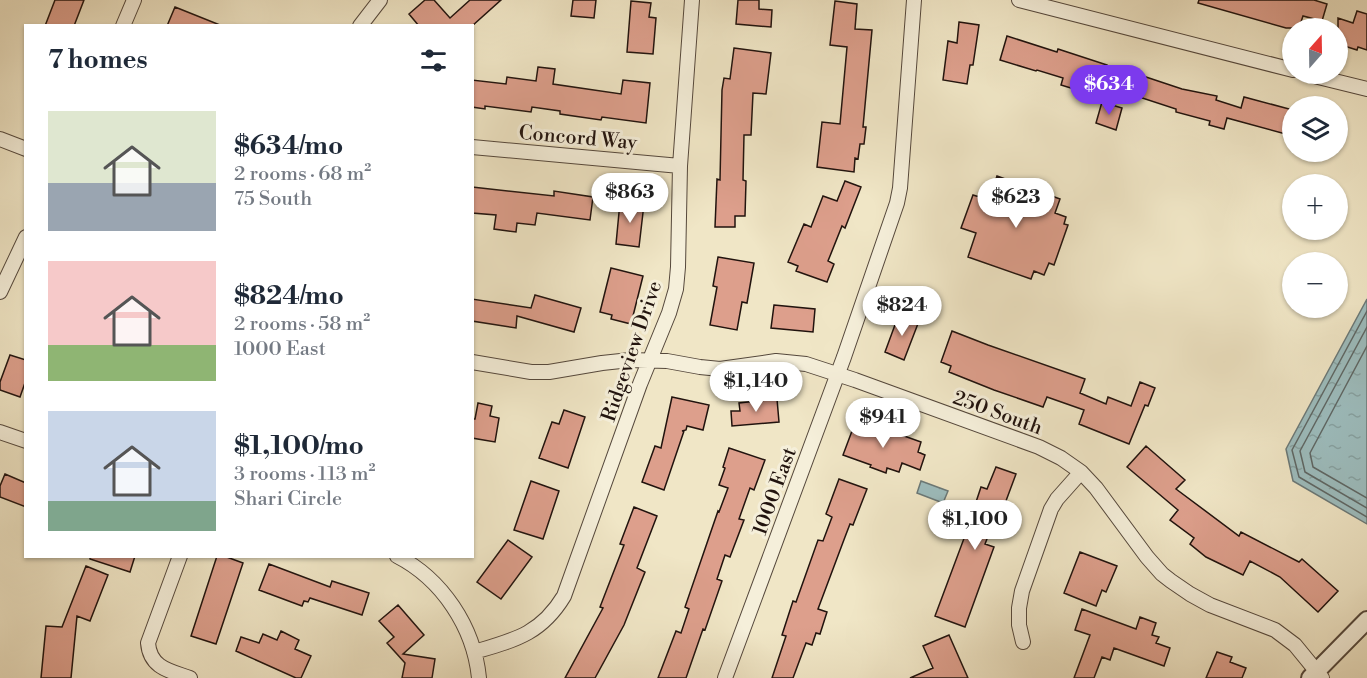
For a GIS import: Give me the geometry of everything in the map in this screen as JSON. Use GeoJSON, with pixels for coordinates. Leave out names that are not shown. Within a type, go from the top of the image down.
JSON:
{"type":"FeatureCollection","features":[{"type":"Feature","properties":{"kind":"street"},"geometry":{"type":"LineString","coordinates":[[124,24],[134,0]]}},
{"type":"Feature","properties":{"kind":"street"},"geometry":{"type":"LineString","coordinates":[[362,24],[380,0]]}},
{"type":"Feature","properties":{"kind":"street","name":"Ridgeview Drive"},"geometry":{"type":"LineString","coordinates":[[474,652],[507,643],[532,631],[551,615],[564,596],[669,312],[678,278],[680,166],[692,0]]}},
{"type":"Feature","properties":{"kind":"street","name":"1000 East"},"geometry":{"type":"LineString","coordinates":[[725,678],[837,374],[897,203],[914,0]]}},
{"type":"Feature","properties":{"kind":"street"},"geometry":{"type":"LineString","coordinates":[[1019,0],[1282,67]]}},
{"type":"Feature","properties":{"kind":"street"},"geometry":{"type":"LineString","coordinates":[[1347,84],[1367,89]]}},
{"type":"Feature","properties":{"kind":"street"},"geometry":{"type":"LineString","coordinates":[[0,139],[24,148]]}},
{"type":"Feature","properties":{"kind":"street","name":"Concord Way"},"geometry":{"type":"LineString","coordinates":[[474,147],[680,166]]}},
{"type":"Feature","properties":{"kind":"street"},"geometry":{"type":"LineString","coordinates":[[0,292],[22,251]]}},
{"type":"Feature","properties":{"kind":"street","name":"250 South"},"geometry":{"type":"LineString","coordinates":[[474,362],[531,372],[549,372],[615,361],[667,361],[720,369],[776,361],[806,364],[1039,447],[1061,458],[1081,472],[1162,574],[1200,600],[1275,630],[1294,645],[1316,676]]}},
{"type":"Feature","properties":{"kind":"street"},"geometry":{"type":"LineString","coordinates":[[0,432],[24,440]]}},
{"type":"Feature","properties":{"kind":"street"},"geometry":{"type":"LineString","coordinates":[[1023,642],[1019,625],[1022,591],[1051,509],[1081,472]]}},
{"type":"Feature","properties":{"kind":"street"},"geometry":{"type":"LineString","coordinates":[[179,558],[148,643],[148,652],[153,661],[160,666],[190,678]]}},
{"type":"Feature","properties":{"kind":"street"},"geometry":{"type":"LineString","coordinates":[[400,558],[422,572],[445,594],[462,622],[474,652],[479,678]]}},
{"type":"Feature","properties":{"kind":"street"},"geometry":{"type":"LineString","coordinates":[[1316,676],[1367,620]]}},
{"type":"Feature","properties":{"kind":"water"},"geometry":{"type":"Polygon","coordinates":[[[1367,299],[1367,524],[1293,481],[1286,449],[1367,299]]]}},
{"type":"Feature","properties":{"kind":"water"},"geometry":{"type":"Polygon","coordinates":[[[921,481],[948,491],[943,503],[917,493],[921,481]]]}},
{"type":"Feature","properties":{"kind":"building"},"geometry":{"type":"Polygon","coordinates":[[[55,0],[84,0],[75,24],[46,24],[55,0]]]}},
{"type":"Feature","properties":{"kind":"building"},"geometry":{"type":"Polygon","coordinates":[[[425,0],[434,0],[450,18],[470,0],[501,0],[474,24],[417,24],[409,14],[425,0]]]}},
{"type":"Feature","properties":{"kind":"building"},"geometry":{"type":"Polygon","coordinates":[[[573,0],[596,0],[594,18],[571,16],[573,0]]]}},
{"type":"Feature","properties":{"kind":"building"},"geometry":{"type":"Polygon","coordinates":[[[738,0],[759,0],[759,9],[772,10],[771,27],[736,24],[738,0]]]}},
{"type":"Feature","properties":{"kind":"building"},"geometry":{"type":"Polygon","coordinates":[[[1199,0],[1314,0],[1327,4],[1323,18],[1303,16],[1302,18],[1282,18],[1282,27],[1198,3],[1199,0]]]}},
{"type":"Feature","properties":{"kind":"building"},"geometry":{"type":"Polygon","coordinates":[[[631,1],[651,3],[649,17],[656,18],[653,54],[627,52],[631,1]]]}},
{"type":"Feature","properties":{"kind":"building"},"geometry":{"type":"Polygon","coordinates":[[[835,1],[857,4],[855,29],[872,30],[863,127],[866,127],[864,144],[860,144],[858,159],[855,158],[854,172],[817,167],[822,122],[840,124],[847,47],[830,45],[835,1]]]}},
{"type":"Feature","properties":{"kind":"building"},"geometry":{"type":"Polygon","coordinates":[[[175,7],[218,24],[168,24],[175,7]]]}},
{"type":"Feature","properties":{"kind":"building"},"geometry":{"type":"Polygon","coordinates":[[[1357,11],[1367,14],[1367,50],[1348,47],[1348,21],[1353,23],[1357,11]]]}},
{"type":"Feature","properties":{"kind":"building"},"geometry":{"type":"Polygon","coordinates":[[[959,22],[979,25],[973,65],[970,65],[967,84],[943,80],[948,41],[957,43],[959,22]]]}},
{"type":"Feature","properties":{"kind":"building"},"geometry":{"type":"Polygon","coordinates":[[[1007,36],[1107,65],[1097,96],[1061,85],[1063,78],[1000,60],[1007,36]]]}},
{"type":"Feature","properties":{"kind":"building"},"geometry":{"type":"Polygon","coordinates":[[[734,48],[771,53],[766,94],[753,93],[751,135],[744,135],[745,216],[735,216],[735,227],[715,227],[717,179],[720,180],[722,90],[724,78],[730,79],[734,48]]]}},
{"type":"Feature","properties":{"kind":"building"},"geometry":{"type":"Polygon","coordinates":[[[538,67],[555,69],[553,84],[621,94],[623,80],[650,83],[646,123],[602,117],[601,120],[532,107],[531,112],[485,106],[485,109],[474,107],[474,80],[506,84],[507,77],[536,81],[538,67]]]}},
{"type":"Feature","properties":{"kind":"building"},"geometry":{"type":"Polygon","coordinates":[[[1131,72],[1182,89],[1217,96],[1216,100],[1241,108],[1244,97],[1282,107],[1282,133],[1227,118],[1224,129],[1209,125],[1210,121],[1176,112],[1176,109],[1124,92],[1131,72]]]}},
{"type":"Feature","properties":{"kind":"building"},"geometry":{"type":"Polygon","coordinates":[[[1102,102],[1122,108],[1116,130],[1096,123],[1102,102]]]}},
{"type":"Feature","properties":{"kind":"building"},"geometry":{"type":"Polygon","coordinates":[[[997,176],[1060,199],[1055,213],[1066,217],[1064,224],[1068,225],[1054,265],[1049,263],[1044,275],[1034,271],[1031,279],[968,257],[976,233],[961,228],[973,195],[989,200],[997,176]]]}},
{"type":"Feature","properties":{"kind":"building"},"geometry":{"type":"Polygon","coordinates":[[[845,181],[861,187],[845,228],[842,226],[828,261],[834,264],[827,282],[796,271],[798,266],[788,262],[804,224],[811,227],[823,196],[837,201],[845,181]]]}},
{"type":"Feature","properties":{"kind":"building"},"geometry":{"type":"Polygon","coordinates":[[[474,187],[554,196],[554,191],[593,197],[590,220],[537,213],[535,225],[517,223],[516,232],[494,229],[496,215],[474,213],[474,187]]]}},
{"type":"Feature","properties":{"kind":"building"},"geometry":{"type":"Polygon","coordinates":[[[620,202],[644,204],[639,247],[616,244],[620,202]]]}},
{"type":"Feature","properties":{"kind":"building"},"geometry":{"type":"Polygon","coordinates":[[[718,257],[754,263],[747,303],[742,302],[737,330],[710,325],[717,287],[713,286],[718,257]]]}},
{"type":"Feature","properties":{"kind":"building"},"geometry":{"type":"Polygon","coordinates":[[[611,268],[643,276],[631,324],[611,319],[612,315],[600,312],[611,268]]]}},
{"type":"Feature","properties":{"kind":"building"},"geometry":{"type":"Polygon","coordinates":[[[535,295],[581,308],[574,332],[517,316],[516,328],[474,321],[474,299],[531,308],[535,295]]]}},
{"type":"Feature","properties":{"kind":"building"},"geometry":{"type":"Polygon","coordinates":[[[774,305],[815,309],[813,332],[771,328],[774,305]]]}},
{"type":"Feature","properties":{"kind":"building"},"geometry":{"type":"Polygon","coordinates":[[[899,314],[919,321],[904,360],[885,352],[899,314]]]}},
{"type":"Feature","properties":{"kind":"building"},"geometry":{"type":"Polygon","coordinates":[[[952,331],[1085,379],[1080,393],[1106,404],[1108,397],[1131,406],[1140,382],[1155,388],[1148,406],[1145,405],[1129,444],[1079,424],[1084,410],[1047,397],[1043,407],[949,372],[951,366],[941,362],[952,331]]]}},
{"type":"Feature","properties":{"kind":"building"},"geometry":{"type":"Polygon","coordinates":[[[10,355],[24,359],[24,386],[20,397],[0,390],[0,382],[10,355]]]}},
{"type":"Feature","properties":{"kind":"building"},"geometry":{"type":"Polygon","coordinates":[[[672,397],[709,405],[703,430],[687,426],[686,430],[682,431],[684,431],[664,490],[642,482],[655,446],[661,448],[672,397]]]}},
{"type":"Feature","properties":{"kind":"building"},"geometry":{"type":"Polygon","coordinates":[[[777,399],[779,422],[732,426],[731,411],[740,411],[739,403],[777,399]]]}},
{"type":"Feature","properties":{"kind":"building"},"geometry":{"type":"Polygon","coordinates":[[[478,403],[492,406],[490,416],[499,418],[495,442],[474,438],[478,403]]]}},
{"type":"Feature","properties":{"kind":"building"},"geometry":{"type":"Polygon","coordinates":[[[564,410],[585,417],[568,468],[539,458],[552,422],[559,424],[564,410]]]}},
{"type":"Feature","properties":{"kind":"building"},"geometry":{"type":"Polygon","coordinates":[[[855,423],[892,436],[893,432],[921,442],[918,452],[925,455],[920,470],[902,463],[899,472],[887,468],[886,473],[843,455],[855,423]]]}},
{"type":"Feature","properties":{"kind":"building"},"geometry":{"type":"Polygon","coordinates":[[[1146,446],[1185,480],[1176,489],[1239,536],[1241,532],[1299,562],[1302,559],[1338,591],[1318,612],[1280,577],[1250,561],[1243,575],[1206,557],[1190,544],[1194,538],[1170,520],[1178,510],[1127,467],[1146,446]]]}},
{"type":"Feature","properties":{"kind":"building"},"geometry":{"type":"Polygon","coordinates":[[[729,448],[765,460],[754,490],[750,488],[739,519],[744,520],[730,557],[725,555],[717,579],[722,581],[686,678],[658,678],[676,631],[681,633],[689,609],[685,607],[728,488],[719,485],[729,448]]]}},
{"type":"Feature","properties":{"kind":"building"},"geometry":{"type":"Polygon","coordinates":[[[996,467],[1016,474],[1000,517],[996,516],[985,544],[994,547],[965,627],[935,616],[981,487],[987,489],[996,467]]]}},
{"type":"Feature","properties":{"kind":"building"},"geometry":{"type":"Polygon","coordinates":[[[5,474],[24,482],[24,506],[0,497],[0,486],[5,474]]]}},
{"type":"Feature","properties":{"kind":"building"},"geometry":{"type":"Polygon","coordinates":[[[839,479],[867,489],[853,525],[850,524],[818,609],[827,612],[820,634],[816,633],[812,645],[806,643],[793,678],[772,678],[786,636],[782,635],[793,601],[796,602],[818,540],[823,541],[832,517],[826,514],[839,479]]]}},
{"type":"Feature","properties":{"kind":"building"},"geometry":{"type":"Polygon","coordinates":[[[531,481],[559,491],[543,539],[514,530],[531,481]]]}},
{"type":"Feature","properties":{"kind":"building"},"geometry":{"type":"Polygon","coordinates":[[[634,507],[657,516],[637,568],[645,572],[624,625],[595,678],[565,678],[603,608],[600,607],[624,545],[620,544],[634,507]]]}},
{"type":"Feature","properties":{"kind":"building"},"geometry":{"type":"Polygon","coordinates":[[[508,540],[532,557],[501,599],[477,582],[508,540]]]}},
{"type":"Feature","properties":{"kind":"building"},"geometry":{"type":"Polygon","coordinates":[[[1080,552],[1117,566],[1106,592],[1102,590],[1096,606],[1064,593],[1080,552]]]}},
{"type":"Feature","properties":{"kind":"building"},"geometry":{"type":"Polygon","coordinates":[[[90,558],[134,558],[130,572],[90,558]]]}},
{"type":"Feature","properties":{"kind":"building"},"geometry":{"type":"Polygon","coordinates":[[[216,558],[229,558],[243,563],[216,644],[191,636],[216,558]]]}},
{"type":"Feature","properties":{"kind":"building"},"geometry":{"type":"Polygon","coordinates":[[[269,564],[330,587],[332,581],[369,593],[362,615],[310,598],[308,602],[304,601],[302,606],[259,590],[269,564]]]}},
{"type":"Feature","properties":{"kind":"building"},"geometry":{"type":"Polygon","coordinates":[[[86,566],[108,575],[90,621],[77,616],[71,678],[41,678],[46,626],[62,627],[86,566]]]}},
{"type":"Feature","properties":{"kind":"building"},"geometry":{"type":"Polygon","coordinates":[[[398,605],[424,635],[403,654],[435,659],[432,678],[402,678],[405,663],[387,643],[394,637],[379,621],[398,605]]]}},
{"type":"Feature","properties":{"kind":"building"},"geometry":{"type":"Polygon","coordinates":[[[1082,609],[1136,629],[1140,617],[1156,623],[1152,635],[1159,637],[1156,643],[1170,648],[1164,666],[1114,648],[1110,660],[1102,657],[1094,678],[1074,678],[1090,635],[1075,630],[1082,609]]]}},
{"type":"Feature","properties":{"kind":"building"},"geometry":{"type":"Polygon","coordinates":[[[281,631],[299,640],[295,649],[311,656],[301,678],[296,678],[236,651],[241,637],[259,643],[263,634],[277,640],[281,631]]]}},
{"type":"Feature","properties":{"kind":"building"},"geometry":{"type":"Polygon","coordinates":[[[949,635],[968,678],[910,678],[933,668],[923,646],[949,635]]]}},
{"type":"Feature","properties":{"kind":"building"},"geometry":{"type":"Polygon","coordinates":[[[1217,652],[1232,657],[1230,662],[1246,668],[1242,678],[1206,678],[1217,652]]]}}]}
